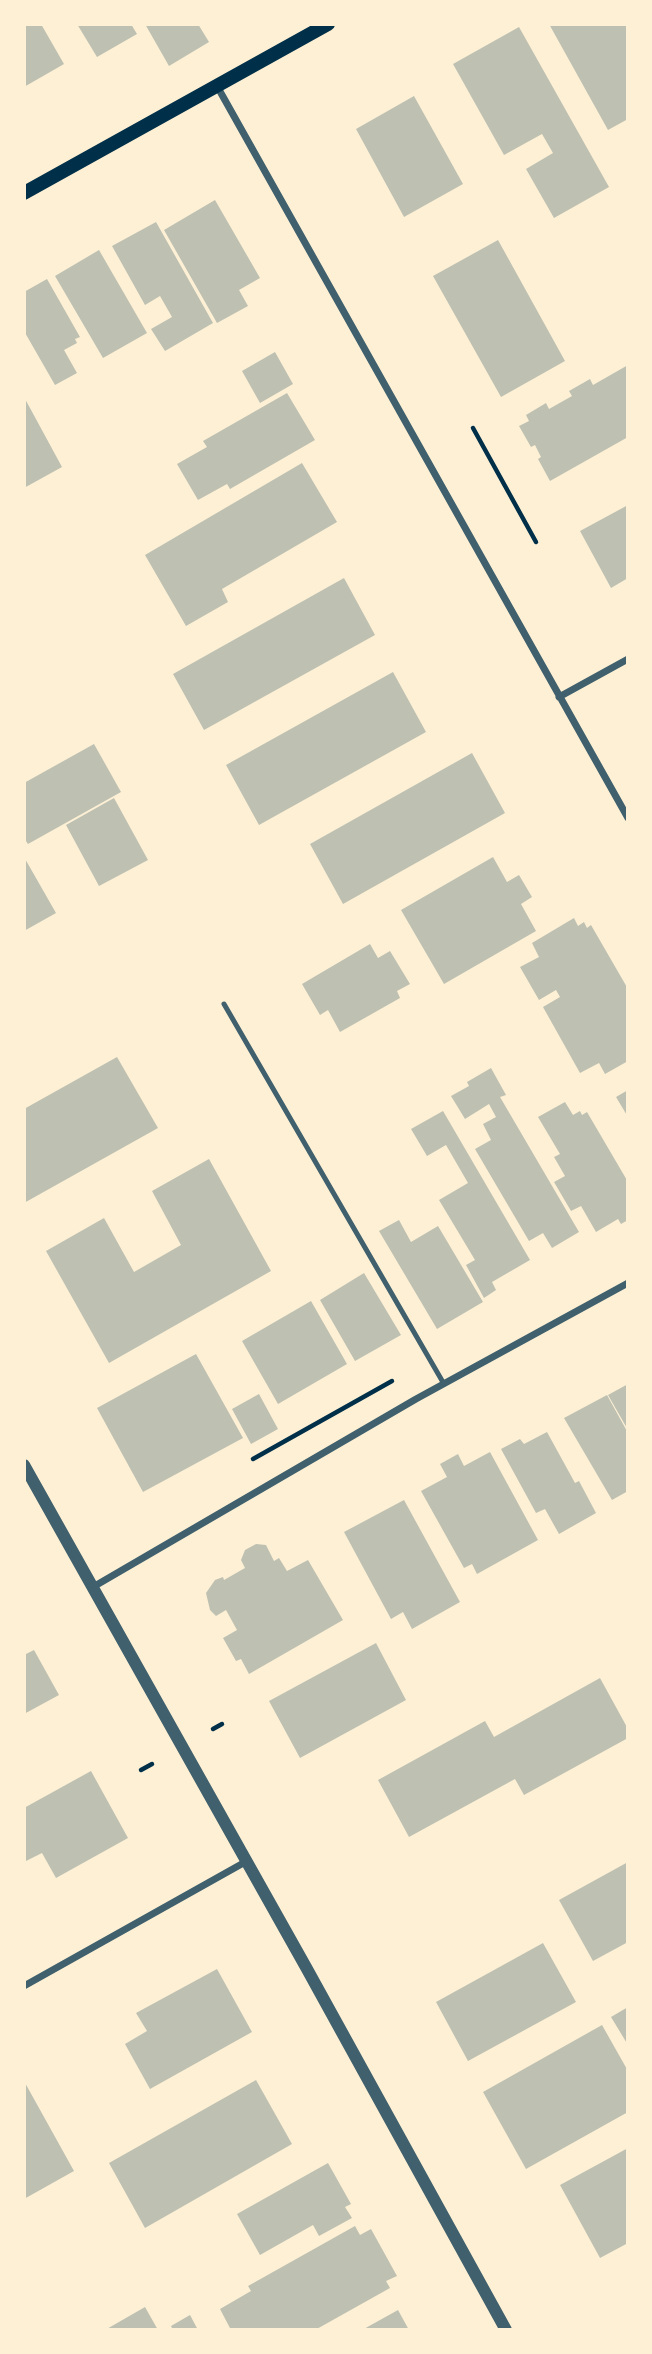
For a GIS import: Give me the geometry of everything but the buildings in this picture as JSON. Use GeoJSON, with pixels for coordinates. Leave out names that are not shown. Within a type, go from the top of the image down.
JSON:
{"type":"FeatureCollection","features":[{"type":"Feature","properties":{"kind":"main road"},"geometry":{"type":"LineString","coordinates":[[24,193],[328,24]]}},
{"type":"Feature","properties":{"kind":"street"},"geometry":{"type":"LineString","coordinates":[[216,85],[628,818]]}},
{"type":"Feature","properties":{"kind":"street"},"geometry":{"type":"LineString","coordinates":[[559,697],[628,659]]}},
{"type":"Feature","properties":{"kind":"street"},"geometry":{"type":"LineString","coordinates":[[93,1587],[444,1384],[628,1283]]}},
{"type":"Feature","properties":{"kind":"street"},"geometry":{"type":"LineString","coordinates":[[24,1465],[506,2329]]}},
{"type":"Feature","properties":{"kind":"street"},"geometry":{"type":"LineString","coordinates":[[24,1986],[247,1861]]}},
{"type":"Feature","properties":{"kind":"lane"},"geometry":{"type":"LineString","coordinates":[[224,1004],[444,1384]]}},
{"type":"Feature","properties":{"kind":"path"},"geometry":{"type":"LineString","coordinates":[[473,428],[536,542]]}},
{"type":"Feature","properties":{"kind":"path"},"geometry":{"type":"LineString","coordinates":[[253,1459],[403,1375]]}},
{"type":"Feature","properties":{"kind":"path"},"geometry":{"type":"LineString","coordinates":[[213,1729],[222,1724]]}},
{"type":"Feature","properties":{"kind":"path"},"geometry":{"type":"LineString","coordinates":[[141,1770],[152,1764]]}}]}
